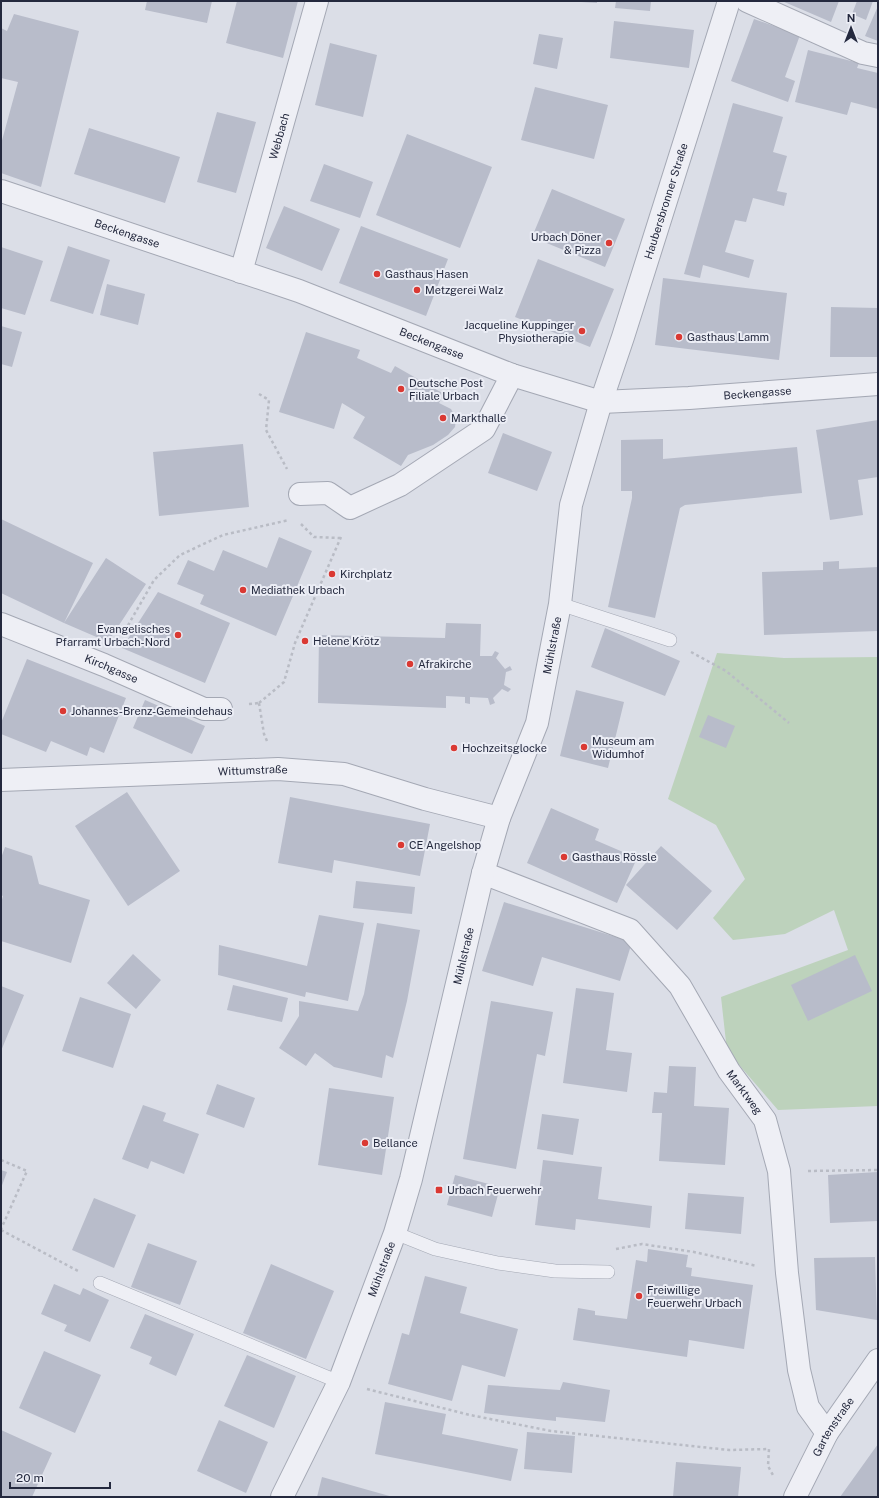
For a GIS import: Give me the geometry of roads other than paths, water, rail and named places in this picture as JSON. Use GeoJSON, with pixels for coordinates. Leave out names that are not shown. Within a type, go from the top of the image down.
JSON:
{"type":"FeatureCollection","features":[{"type":"Feature","properties":{"kind":"street","name":"Webbach"},"geometry":{"type":"LineString","coordinates":[[241,272],[317,1]]}},
{"type":"Feature","properties":{"kind":"street","name":"Haubersbronner Straße"},"geometry":{"type":"LineString","coordinates":[[601,402],[623,338],[729,1]]}},
{"type":"Feature","properties":{"kind":"street"},"geometry":{"type":"LineString","coordinates":[[747,1],[863,53],[878,56]]}},
{"type":"Feature","properties":{"kind":"street","name":"Beckengasse"},"geometry":{"type":"LineString","coordinates":[[1,191],[298,291],[512,375],[601,402],[689,398],[878,384]]}},
{"type":"Feature","properties":{"kind":"street"},"geometry":{"type":"LineString","coordinates":[[300,494],[328,493],[350,508],[400,485],[484,429],[512,375]]}},
{"type":"Feature","properties":{"kind":"street","name":"Mühlstraße"},"geometry":{"type":"LineString","coordinates":[[282,1497],[339,1382],[395,1233],[411,1179],[483,874],[499,818],[537,723],[560,604],[571,505],[601,402]]}},
{"type":"Feature","properties":{"kind":"street","name":"Kirchgasse"},"geometry":{"type":"LineString","coordinates":[[1,624],[104,665],[204,709],[221,709]]}},
{"type":"Feature","properties":{"kind":"street","name":"Wittumstraße"},"geometry":{"type":"LineString","coordinates":[[1,780],[278,769],[337,773],[425,799],[499,818]]}},
{"type":"Feature","properties":{"kind":"street","name":"Marktweg"},"geometry":{"type":"LineString","coordinates":[[483,874],[630,930],[680,986],[728,1071],[765,1120],[779,1171],[787,1273],[800,1370],[808,1407],[827,1433]]}},
{"type":"Feature","properties":{"kind":"street","name":"Gartenstraße"},"geometry":{"type":"LineString","coordinates":[[795,1497],[827,1433],[878,1360]]}},
{"type":"Feature","properties":{"kind":"lane"},"geometry":{"type":"LineString","coordinates":[[560,604],[670,640]]}},
{"type":"Feature","properties":{"kind":"lane"},"geometry":{"type":"LineString","coordinates":[[395,1233],[434,1249],[498,1263],[555,1271],[608,1272]]}},
{"type":"Feature","properties":{"kind":"lane"},"geometry":{"type":"LineString","coordinates":[[100,1283],[339,1382]]}},
{"type":"Feature","properties":{"kind":"place","name":"Urbach Döner & Pizza"},"geometry":{"type":"Point","coordinates":[609,243]}},
{"type":"Feature","properties":{"kind":"place","name":"Gasthaus Hasen"},"geometry":{"type":"Point","coordinates":[377,274]}},
{"type":"Feature","properties":{"kind":"place","name":"Metzgerei Walz"},"geometry":{"type":"Point","coordinates":[417,290]}},
{"type":"Feature","properties":{"kind":"place","name":"Jacqueline Kuppinger Physiotherapie"},"geometry":{"type":"Point","coordinates":[582,331]}},
{"type":"Feature","properties":{"kind":"place","name":"Gasthaus Lamm"},"geometry":{"type":"Point","coordinates":[679,337]}},
{"type":"Feature","properties":{"kind":"place","name":"Deutsche Post Filiale Urbach"},"geometry":{"type":"Point","coordinates":[401,389]}},
{"type":"Feature","properties":{"kind":"place","name":"Markthalle"},"geometry":{"type":"Point","coordinates":[443,418]}},
{"type":"Feature","properties":{"kind":"place","name":"Kirchplatz"},"geometry":{"type":"Point","coordinates":[332,574]}},
{"type":"Feature","properties":{"kind":"place","name":"Mediathek Urbach"},"geometry":{"type":"Point","coordinates":[243,590]}},
{"type":"Feature","properties":{"kind":"place","name":"Evangelisches Pfarramt Urbach-Nord"},"geometry":{"type":"Point","coordinates":[178,635]}},
{"type":"Feature","properties":{"kind":"place","name":"Helene Krötz"},"geometry":{"type":"Point","coordinates":[305,641]}},
{"type":"Feature","properties":{"kind":"place","name":"Afrakirche"},"geometry":{"type":"Point","coordinates":[410,664]}},
{"type":"Feature","properties":{"kind":"place","name":"Johannes-Brenz-Gemeindehaus"},"geometry":{"type":"Point","coordinates":[63,711]}},
{"type":"Feature","properties":{"kind":"place","name":"Museum am Widumhof"},"geometry":{"type":"Point","coordinates":[584,747]}},
{"type":"Feature","properties":{"kind":"place","name":"Hochzeitsglocke"},"geometry":{"type":"Point","coordinates":[454,748]}},
{"type":"Feature","properties":{"kind":"place","name":"CE Angelshop"},"geometry":{"type":"Point","coordinates":[401,845]}},
{"type":"Feature","properties":{"kind":"place","name":"Gasthaus Rössle"},"geometry":{"type":"Point","coordinates":[564,857]}},
{"type":"Feature","properties":{"kind":"place","name":"Bellance"},"geometry":{"type":"Point","coordinates":[365,1143]}},
{"type":"Feature","properties":{"kind":"place","name":"Urbach Feuerwehr"},"geometry":{"type":"Point","coordinates":[439,1190]}},
{"type":"Feature","properties":{"kind":"place","name":"Freiwillige Feuerwehr Urbach"},"geometry":{"type":"Point","coordinates":[639,1296]}}]}
